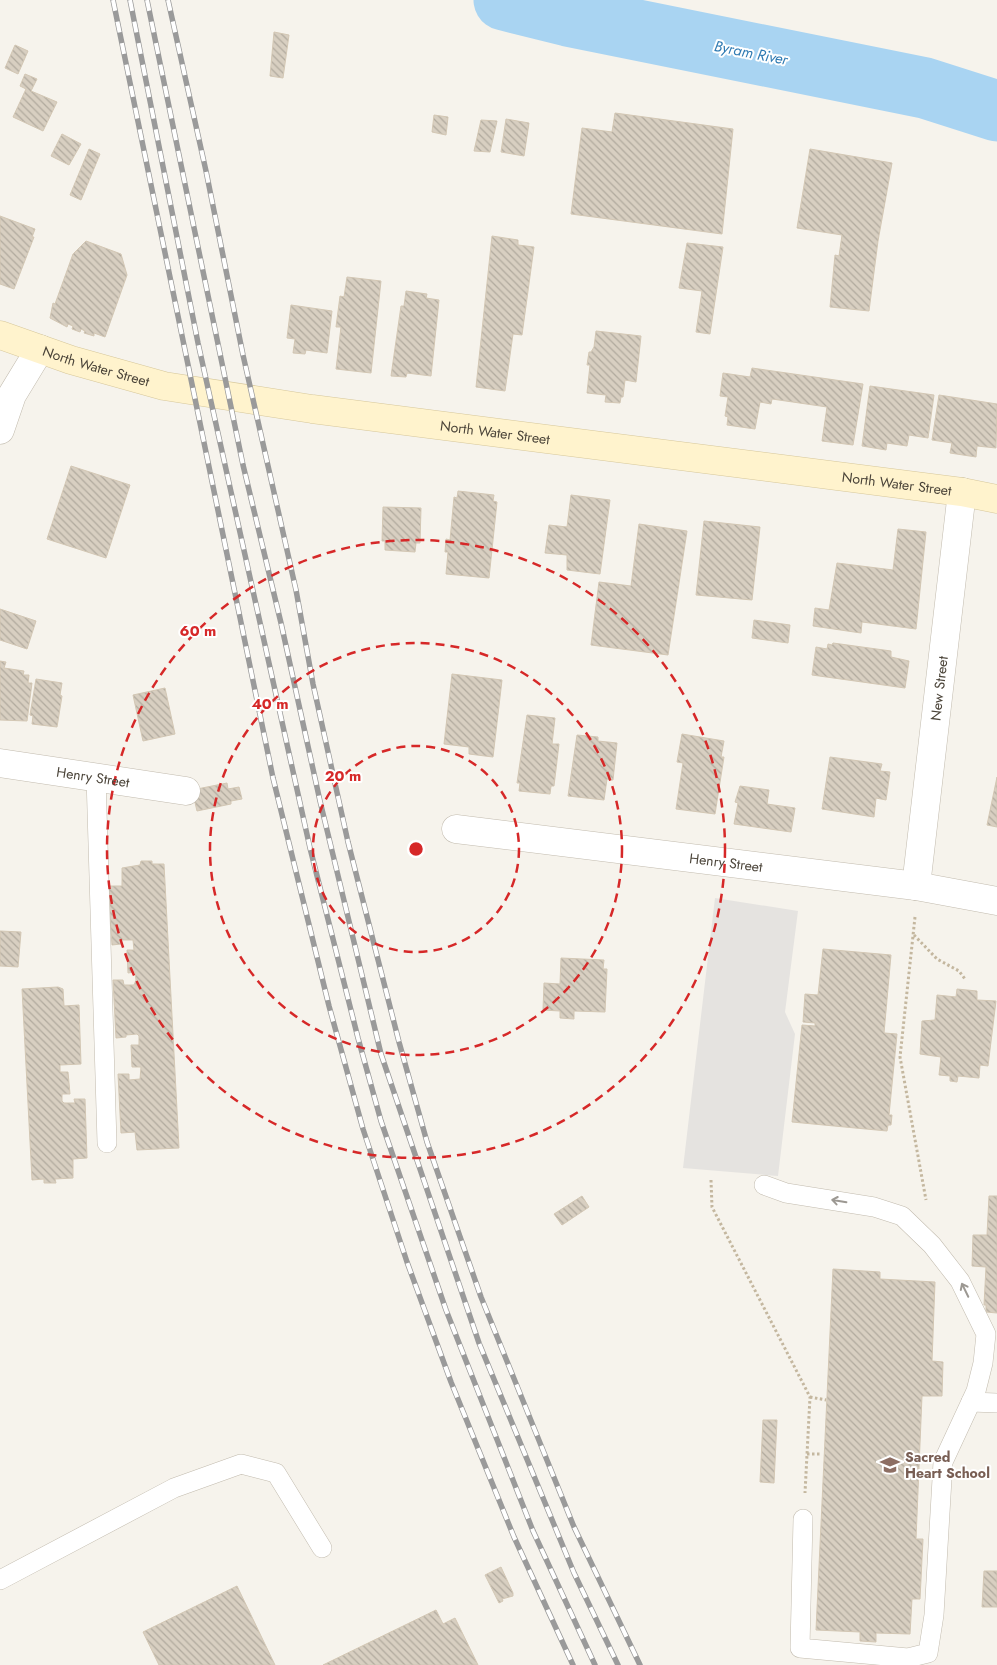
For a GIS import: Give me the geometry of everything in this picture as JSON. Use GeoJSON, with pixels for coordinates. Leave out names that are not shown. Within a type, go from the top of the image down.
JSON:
{"type":"FeatureCollection","features":[{"type":"Feature","properties":{"kind":"street","name":"North Water Street"},"geometry":{"type":"LineString","coordinates":[[0,335],[164,386],[286,406],[962,492],[997,499]]}},
{"type":"Feature","properties":{"kind":"street"},"geometry":{"type":"LineString","coordinates":[[0,430],[12,395],[40,349]]}},
{"type":"Feature","properties":{"kind":"street","name":"New Street"},"geometry":{"type":"LineString","coordinates":[[916,886],[962,492]]}},
{"type":"Feature","properties":{"kind":"street","name":"Henry Street"},"geometry":{"type":"LineString","coordinates":[[0,763],[186,791]]}},
{"type":"Feature","properties":{"kind":"street","name":"Henry Street"},"geometry":{"type":"LineString","coordinates":[[456,830],[916,886],[997,901]]}},
{"type":"Feature","properties":{"kind":"lane"},"geometry":{"type":"LineString","coordinates":[[96,777],[107,1143]]}},
{"type":"Feature","properties":{"kind":"lane"},"geometry":{"type":"LineString","coordinates":[[764,1185],[786,1193],[874,1207],[902,1216],[932,1245],[960,1281],[992,1334],[971,1402],[943,1462],[934,1614],[928,1653],[908,1658],[800,1648],[803,1519]]}},
{"type":"Feature","properties":{"kind":"lane"},"geometry":{"type":"LineString","coordinates":[[971,1402],[997,1403]]}},
{"type":"Feature","properties":{"kind":"lane"},"geometry":{"type":"LineString","coordinates":[[0,1580],[174,1488],[241,1464],[276,1473],[322,1548]]}},
{"type":"Feature","properties":{"kind":"path"},"geometry":{"type":"LineString","coordinates":[[916,886],[914,936],[900,1057],[932,1231],[932,1245]]}},
{"type":"Feature","properties":{"kind":"path"},"geometry":{"type":"LineString","coordinates":[[914,936],[937,959],[960,971],[965,979]]}},
{"type":"Feature","properties":{"kind":"path"},"geometry":{"type":"LineString","coordinates":[[712,1180],[712,1207],[810,1397],[803,1519]]}},
{"type":"Feature","properties":{"kind":"path"},"geometry":{"type":"LineString","coordinates":[[810,1397],[826,1400]]}},
{"type":"Feature","properties":{"kind":"path"},"geometry":{"type":"LineString","coordinates":[[806,1454],[822,1454]]}},
{"type":"Feature","properties":{"kind":"shaded area"},"geometry":{"type":"Polygon","coordinates":[[[715,898],[798,911],[785,1012],[795,1034],[778,1176],[683,1168],[715,898]]]}},
{"type":"Feature","properties":{"kind":"building"},"geometry":{"type":"Polygon","coordinates":[[[274,32],[289,35],[283,78],[270,76],[274,32]]]}},
{"type":"Feature","properties":{"kind":"building"},"geometry":{"type":"Polygon","coordinates":[[[15,45],[28,51],[18,74],[5,68],[15,45]]]}},
{"type":"Feature","properties":{"kind":"building"},"geometry":{"type":"Polygon","coordinates":[[[25,74],[37,79],[31,91],[57,102],[43,131],[13,117],[26,89],[20,86],[25,74]]]}},
{"type":"Feature","properties":{"kind":"building"},"geometry":{"type":"Polygon","coordinates":[[[615,113],[733,129],[722,234],[571,214],[582,128],[612,132],[615,113]]]}},
{"type":"Feature","properties":{"kind":"building"},"geometry":{"type":"Polygon","coordinates":[[[434,115],[448,117],[446,135],[432,132],[434,115]]]}},
{"type":"Feature","properties":{"kind":"building"},"geometry":{"type":"Polygon","coordinates":[[[506,119],[529,123],[524,156],[501,152],[506,119]]]}},
{"type":"Feature","properties":{"kind":"building"},"geometry":{"type":"Polygon","coordinates":[[[481,120],[497,121],[490,152],[474,151],[481,120]]]}},
{"type":"Feature","properties":{"kind":"building"},"geometry":{"type":"Polygon","coordinates":[[[62,134],[81,144],[69,165],[51,156],[62,134]]]}},
{"type":"Feature","properties":{"kind":"building"},"geometry":{"type":"Polygon","coordinates":[[[89,149],[100,154],[81,200],[70,195],[89,149]]]}},
{"type":"Feature","properties":{"kind":"building"},"geometry":{"type":"Polygon","coordinates":[[[810,149],[892,163],[878,241],[869,311],[830,307],[835,255],[839,256],[842,235],[797,228],[810,149]]]}},
{"type":"Feature","properties":{"kind":"building"},"geometry":{"type":"Polygon","coordinates":[[[0,216],[35,229],[32,237],[34,237],[14,289],[0,284],[0,216]]]}},
{"type":"Feature","properties":{"kind":"building"},"geometry":{"type":"Polygon","coordinates":[[[492,236],[518,240],[518,245],[534,247],[522,335],[513,334],[505,391],[476,387],[492,236]]]}},
{"type":"Feature","properties":{"kind":"building"},"geometry":{"type":"Polygon","coordinates":[[[86,241],[121,254],[127,275],[105,337],[94,333],[94,336],[84,333],[85,331],[81,329],[80,332],[72,329],[73,326],[68,324],[67,327],[50,318],[53,303],[55,304],[73,254],[86,241]]]}},
{"type":"Feature","properties":{"kind":"building"},"geometry":{"type":"Polygon","coordinates":[[[687,243],[723,247],[710,334],[696,332],[702,291],[679,288],[687,243]]]}},
{"type":"Feature","properties":{"kind":"building"},"geometry":{"type":"Polygon","coordinates":[[[347,277],[381,281],[371,373],[336,369],[341,327],[336,327],[340,296],[344,297],[347,277]]]}},
{"type":"Feature","properties":{"kind":"building"},"geometry":{"type":"Polygon","coordinates":[[[406,291],[427,294],[426,298],[439,300],[431,376],[407,373],[406,377],[391,376],[401,306],[404,306],[406,291]]]}},
{"type":"Feature","properties":{"kind":"building"},"geometry":{"type":"Polygon","coordinates":[[[291,305],[332,311],[327,353],[306,350],[305,354],[293,353],[295,339],[287,338],[291,305]]]}},
{"type":"Feature","properties":{"kind":"building"},"geometry":{"type":"Polygon","coordinates":[[[596,331],[641,336],[636,382],[625,380],[623,397],[621,397],[620,403],[605,402],[606,395],[587,393],[590,365],[587,365],[589,352],[594,347],[596,331]]]}},
{"type":"Feature","properties":{"kind":"building"},"geometry":{"type":"Polygon","coordinates":[[[752,368],[863,384],[853,445],[822,441],[827,407],[772,399],[771,404],[760,402],[755,429],[727,425],[728,417],[725,416],[728,397],[720,396],[723,373],[750,377],[752,368]]]}},
{"type":"Feature","properties":{"kind":"building"},"geometry":{"type":"Polygon","coordinates":[[[870,386],[934,395],[928,438],[909,435],[907,446],[887,443],[886,450],[862,446],[870,386]]]}},
{"type":"Feature","properties":{"kind":"building"},"geometry":{"type":"Polygon","coordinates":[[[939,395],[997,404],[996,448],[977,446],[976,457],[950,453],[952,443],[932,440],[939,395]]]}},
{"type":"Feature","properties":{"kind":"building"},"geometry":{"type":"Polygon","coordinates":[[[71,466],[130,485],[106,558],[47,539],[71,466]]]}},
{"type":"Feature","properties":{"kind":"building"},"geometry":{"type":"Polygon","coordinates":[[[458,491],[494,495],[493,501],[497,502],[489,578],[446,574],[448,552],[445,552],[446,539],[450,540],[454,497],[457,498],[458,491]]]}},
{"type":"Feature","properties":{"kind":"building"},"geometry":{"type":"Polygon","coordinates":[[[571,495],[610,500],[600,574],[567,570],[567,555],[545,553],[549,525],[567,527],[571,495]]]}},
{"type":"Feature","properties":{"kind":"building"},"geometry":{"type":"Polygon","coordinates":[[[383,507],[421,508],[420,543],[416,543],[415,552],[385,550],[385,541],[382,541],[383,507]]]}},
{"type":"Feature","properties":{"kind":"building"},"geometry":{"type":"Polygon","coordinates":[[[704,521],[760,527],[752,600],[696,595],[704,521]]]}},
{"type":"Feature","properties":{"kind":"building"},"geometry":{"type":"Polygon","coordinates":[[[639,524],[687,531],[668,655],[591,645],[599,582],[631,586],[639,524]]]}},
{"type":"Feature","properties":{"kind":"building"},"geometry":{"type":"Polygon","coordinates":[[[898,529],[926,532],[916,629],[862,622],[861,633],[813,626],[815,608],[829,610],[837,563],[893,570],[898,529]]]}},
{"type":"Feature","properties":{"kind":"building"},"geometry":{"type":"Polygon","coordinates":[[[0,609],[36,621],[27,649],[0,640],[0,609]]]}},
{"type":"Feature","properties":{"kind":"building"},"geometry":{"type":"Polygon","coordinates":[[[754,620],[790,625],[788,643],[752,638],[754,620]]]}},
{"type":"Feature","properties":{"kind":"building"},"geometry":{"type":"Polygon","coordinates":[[[833,643],[891,651],[891,657],[909,661],[905,688],[812,675],[816,647],[827,649],[828,644],[832,645],[833,643]]]}},
{"type":"Feature","properties":{"kind":"building"},"geometry":{"type":"Polygon","coordinates":[[[0,661],[6,662],[4,668],[24,671],[23,675],[29,675],[28,683],[32,683],[27,721],[0,720],[0,661]]]}},
{"type":"Feature","properties":{"kind":"building"},"geometry":{"type":"Polygon","coordinates":[[[452,674],[502,680],[493,757],[469,754],[469,747],[444,744],[452,674]]]}},
{"type":"Feature","properties":{"kind":"building"},"geometry":{"type":"Polygon","coordinates":[[[36,679],[62,683],[57,727],[32,724],[33,716],[30,715],[36,679]]]}},
{"type":"Feature","properties":{"kind":"building"},"geometry":{"type":"Polygon","coordinates":[[[165,688],[175,734],[143,741],[133,695],[165,688]]]}},
{"type":"Feature","properties":{"kind":"building"},"geometry":{"type":"Polygon","coordinates":[[[527,715],[555,718],[552,744],[559,744],[554,786],[551,786],[550,794],[519,791],[520,783],[517,783],[527,715]]]}},
{"type":"Feature","properties":{"kind":"building"},"geometry":{"type":"Polygon","coordinates":[[[682,734],[724,741],[721,757],[724,757],[715,814],[676,809],[683,763],[677,762],[682,734]]]}},
{"type":"Feature","properties":{"kind":"building"},"geometry":{"type":"Polygon","coordinates":[[[577,735],[598,737],[598,741],[617,743],[613,780],[607,779],[604,800],[568,796],[577,735]]]}},
{"type":"Feature","properties":{"kind":"building"},"geometry":{"type":"Polygon","coordinates":[[[830,757],[882,764],[880,771],[890,772],[886,800],[876,798],[874,817],[822,809],[830,757]]]}},
{"type":"Feature","properties":{"kind":"building"},"geometry":{"type":"Polygon","coordinates":[[[997,777],[997,827],[987,825],[997,777]]]}},
{"type":"Feature","properties":{"kind":"building"},"geometry":{"type":"Polygon","coordinates":[[[227,783],[228,789],[239,787],[242,799],[231,801],[231,804],[197,811],[192,790],[227,783]]]}},
{"type":"Feature","properties":{"kind":"building"},"geometry":{"type":"Polygon","coordinates":[[[740,786],[769,790],[767,804],[795,808],[791,832],[734,824],[738,803],[735,802],[740,786]]]}},
{"type":"Feature","properties":{"kind":"building"},"geometry":{"type":"Polygon","coordinates":[[[141,861],[152,861],[152,864],[164,864],[179,1148],[137,1150],[135,1132],[121,1133],[118,1074],[129,1074],[129,1080],[140,1079],[141,1067],[132,1067],[131,1045],[139,1045],[139,1036],[137,1034],[116,1038],[113,980],[123,980],[124,985],[134,985],[136,980],[135,972],[128,973],[127,950],[134,950],[133,940],[121,940],[121,944],[112,945],[108,886],[122,886],[122,868],[140,865],[141,861]]]}},
{"type":"Feature","properties":{"kind":"building"},"geometry":{"type":"Polygon","coordinates":[[[0,931],[21,932],[18,967],[0,966],[0,931]]]}},
{"type":"Feature","properties":{"kind":"building"},"geometry":{"type":"Polygon","coordinates":[[[823,949],[891,955],[884,1033],[897,1034],[889,1115],[892,1115],[891,1125],[888,1125],[887,1131],[792,1122],[802,1025],[815,1026],[815,1023],[803,1022],[805,994],[818,995],[823,949]]]}},
{"type":"Feature","properties":{"kind":"building"},"geometry":{"type":"Polygon","coordinates":[[[561,958],[604,960],[603,969],[607,969],[605,1012],[574,1011],[574,1019],[560,1018],[560,1011],[543,1010],[544,983],[560,984],[561,958]]]}},
{"type":"Feature","properties":{"kind":"building"},"geometry":{"type":"Polygon","coordinates":[[[58,987],[63,989],[64,1006],[79,1005],[81,1064],[60,1065],[60,1072],[68,1072],[70,1094],[62,1094],[62,1101],[64,1103],[75,1103],[74,1099],[85,1099],[87,1158],[73,1159],[73,1178],[55,1179],[56,1183],[44,1183],[44,1179],[32,1180],[22,989],[58,987]]]}},
{"type":"Feature","properties":{"kind":"building"},"geometry":{"type":"Polygon","coordinates":[[[957,989],[977,991],[977,1000],[996,1001],[988,1066],[980,1065],[979,1078],[958,1076],[957,1082],[950,1081],[950,1076],[939,1075],[941,1057],[920,1054],[922,1021],[935,1020],[937,995],[956,997],[957,989]]]}},
{"type":"Feature","properties":{"kind":"building"},"geometry":{"type":"Polygon","coordinates":[[[582,1196],[589,1207],[562,1225],[554,1214],[582,1196]]]}},
{"type":"Feature","properties":{"kind":"building"},"geometry":{"type":"Polygon","coordinates":[[[989,1196],[997,1196],[997,1313],[986,1312],[986,1305],[984,1305],[986,1267],[972,1266],[973,1235],[987,1235],[989,1196]]]}},
{"type":"Feature","properties":{"kind":"building"},"geometry":{"type":"Polygon","coordinates":[[[833,1269],[880,1272],[880,1279],[935,1282],[932,1361],[943,1362],[942,1396],[922,1396],[916,1539],[923,1539],[920,1599],[912,1599],[910,1634],[876,1633],[876,1642],[860,1641],[860,1632],[816,1630],[833,1269]]]}},
{"type":"Feature","properties":{"kind":"building"},"geometry":{"type":"Polygon","coordinates":[[[763,1420],[777,1420],[774,1483],[760,1482],[763,1420]]]}},
{"type":"Feature","properties":{"kind":"building"},"geometry":{"type":"Polygon","coordinates":[[[501,1567],[513,1596],[502,1599],[503,1601],[499,1603],[485,1575],[501,1567]]]}},
{"type":"Feature","properties":{"kind":"building"},"geometry":{"type":"Polygon","coordinates":[[[984,1571],[997,1571],[997,1607],[982,1607],[984,1571]]]}},
{"type":"Feature","properties":{"kind":"building"},"geometry":{"type":"Polygon","coordinates":[[[237,1586],[275,1665],[159,1665],[143,1632],[237,1586]]]}},
{"type":"Feature","properties":{"kind":"building"},"geometry":{"type":"Polygon","coordinates":[[[436,1610],[443,1624],[455,1618],[478,1665],[323,1665],[436,1610]]]}},
{"type":"Feature","properties":{"kind":"waterway","name":"Byram River"},"geometry":{"type":"LineString","coordinates":[[504,0],[568,16],[925,88],[997,111]]}},
{"type":"Feature","properties":{"kind":"railway"},"geometry":{"type":"LineString","coordinates":[[113,0],[273,778],[329,1006],[363,1129],[407,1262],[451,1382],[514,1537],[573,1665]]}},
{"type":"Feature","properties":{"kind":"railway"},"geometry":{"type":"LineString","coordinates":[[130,0],[198,343],[310,848],[381,1121],[446,1310],[533,1531],[595,1665]]}},
{"type":"Feature","properties":{"kind":"railway"},"geometry":{"type":"LineString","coordinates":[[147,0],[243,465],[281,623],[320,801],[381,1054],[479,1343],[574,1573],[618,1665]]}},
{"type":"Feature","properties":{"kind":"railway"},"geometry":{"type":"LineString","coordinates":[[168,0],[206,171],[243,355],[296,590],[313,684],[348,842],[399,1042],[427,1142],[481,1297],[574,1527],[640,1665]]}},
{"type":"Feature","properties":{"kind":"place","name":"Sacred Heart School"},"geometry":{"type":"Point","coordinates":[890,1465]}}]}
